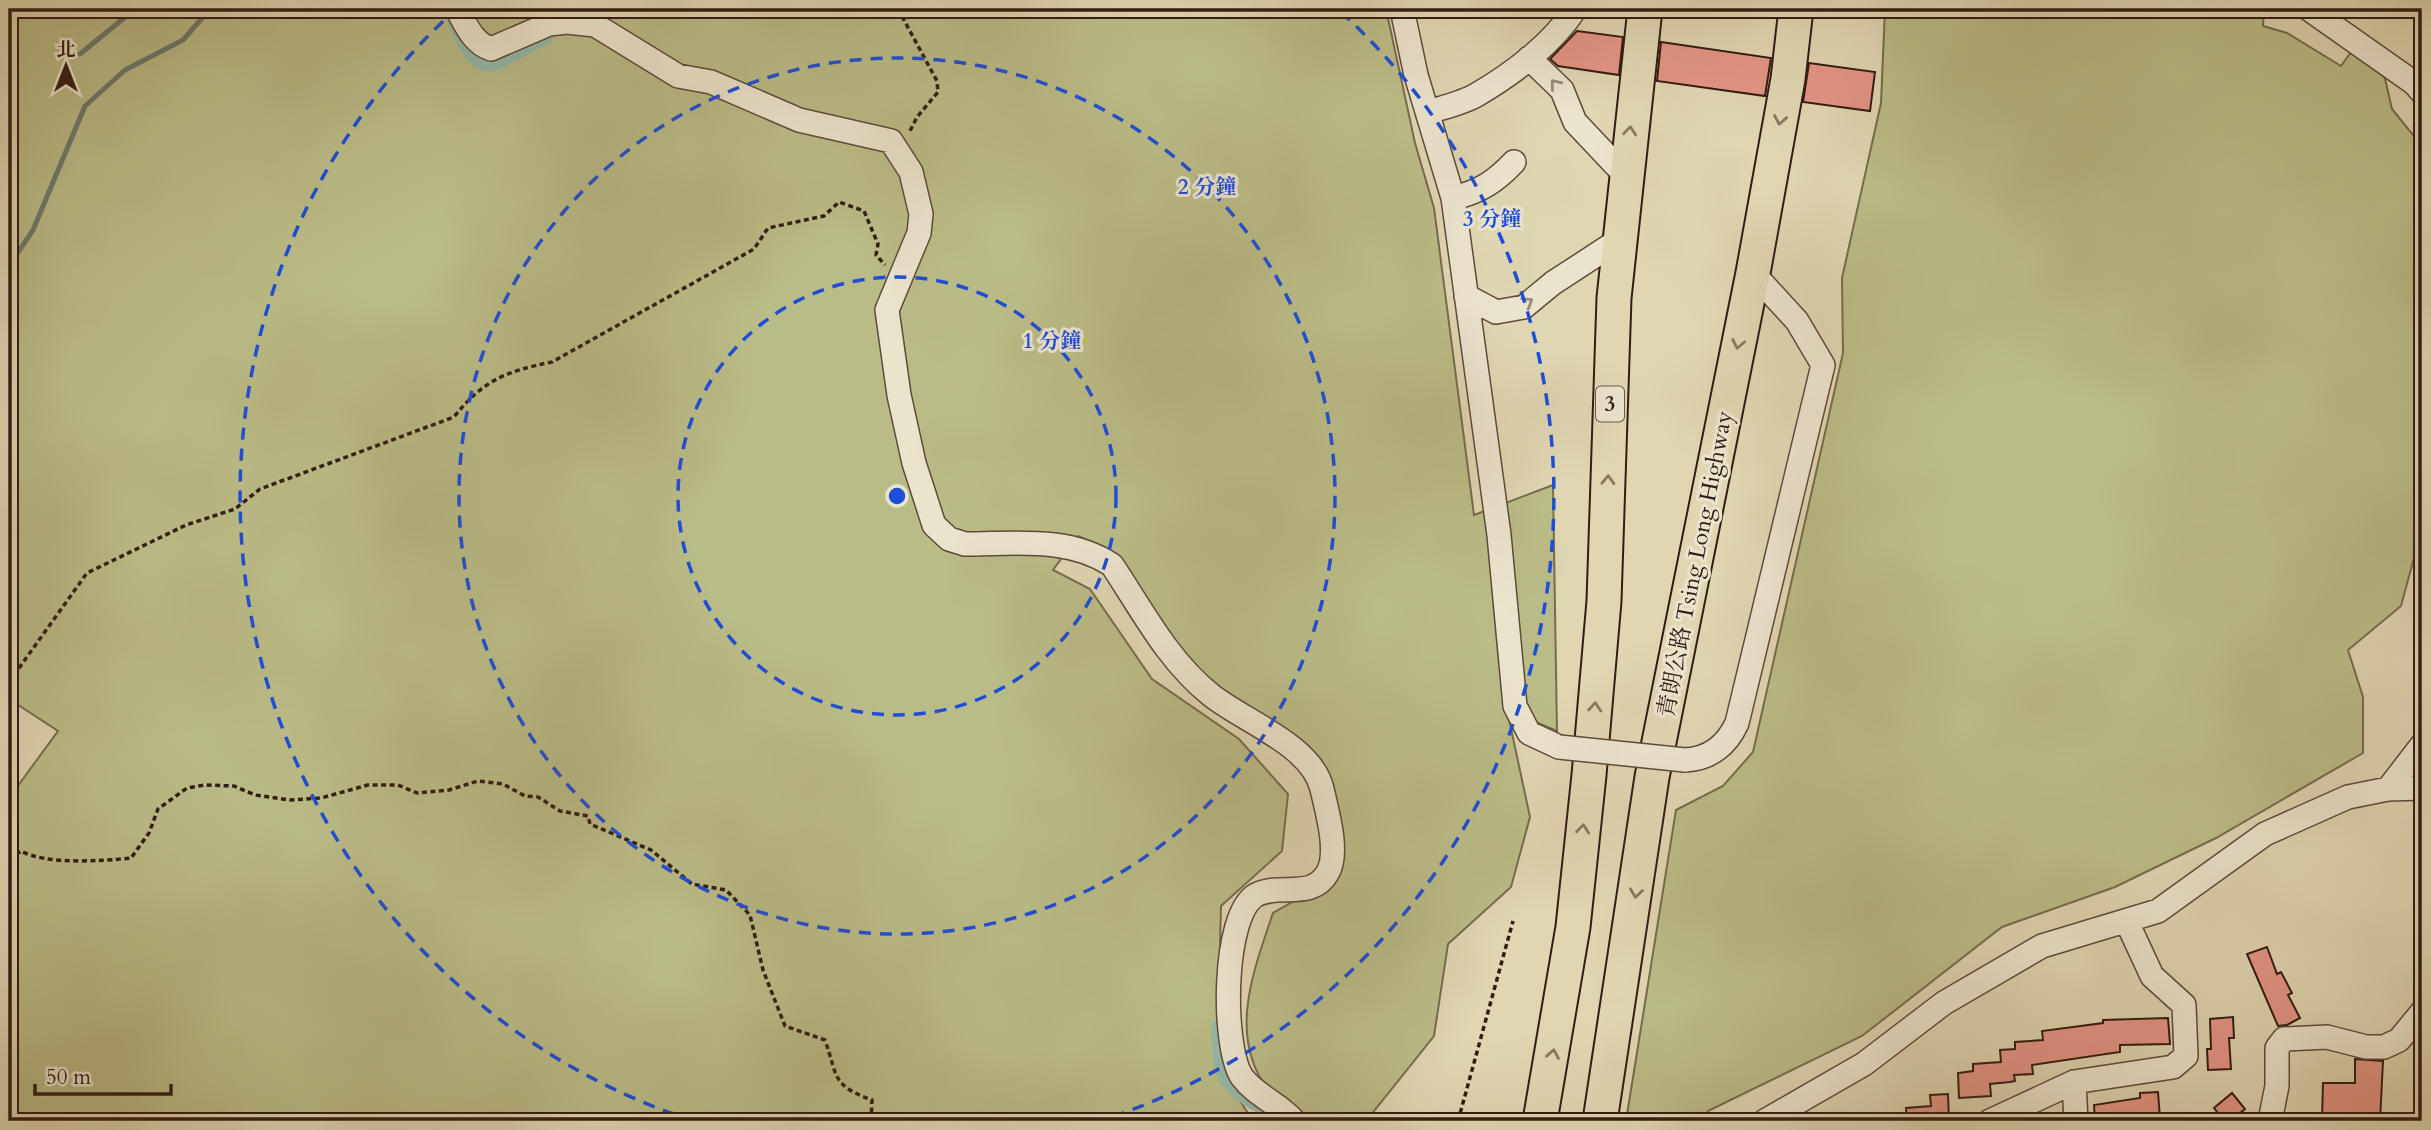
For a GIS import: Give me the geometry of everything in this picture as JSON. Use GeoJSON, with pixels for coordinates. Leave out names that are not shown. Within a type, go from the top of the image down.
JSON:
{"type":"FeatureCollection","features":[{"type":"Feature","properties":{"kind":"highway","name":"青朗公路 Tsing Long Highway"},"geometry":{"type":"LineString","coordinates":[[1600,1121],[1652,776],[1753,273],[1792,53],[1796,9]]}},
{"type":"Feature","properties":{"kind":"highway"},"geometry":{"type":"LineString","coordinates":[[1792,53],[1809,9]]}},
{"type":"Feature","properties":{"kind":"highway","name":"3"},"geometry":{"type":"LineString","coordinates":[[1540,1121],[1571,940],[1590,761],[1604,601],[1614,298],[1640,17]]}},
{"type":"Feature","properties":{"kind":"street"},"geometry":{"type":"LineString","coordinates":[[457,9],[474,37],[481,45],[491,49],[549,24],[567,22],[595,25],[678,76],[711,82],[799,120],[891,141],[899,151],[911,172],[921,223],[914,248],[890,297],[887,324],[914,463],[934,524],[949,539],[965,544],[1066,545],[1096,555],[1112,565],[1178,665],[1212,696],[1297,752],[1317,776],[1332,853],[1328,873],[1311,888],[1266,890],[1254,896],[1245,906],[1233,939],[1230,968],[1229,1015],[1237,1066],[1254,1090],[1294,1121]]}},
{"type":"Feature","properties":{"kind":"street"},"geometry":{"type":"LineString","coordinates":[[1402,9],[1416,75],[1453,198],[1499,534],[1515,706],[1530,733],[1544,742],[1559,747],[1685,761],[1702,758],[1718,749],[1737,723],[1823,365],[1797,321],[1753,273]]}},
{"type":"Feature","properties":{"kind":"street"},"geometry":{"type":"LineString","coordinates":[[1427,112],[1476,96],[1529,58],[1566,23],[1575,9]]}},
{"type":"Feature","properties":{"kind":"street"},"geometry":{"type":"LineString","coordinates":[[2309,9],[2333,17],[2422,92]]}},
{"type":"Feature","properties":{"kind":"street"},"geometry":{"type":"LineString","coordinates":[[1529,58],[1562,90],[1574,122],[1626,176]]}},
{"type":"Feature","properties":{"kind":"street"},"geometry":{"type":"LineString","coordinates":[[1453,198],[1472,194],[1496,181],[1514,162]]}},
{"type":"Feature","properties":{"kind":"street"},"geometry":{"type":"LineString","coordinates":[[1466,296],[1496,312],[1524,307],[1553,283],[1619,240]]}},
{"type":"Feature","properties":{"kind":"street"},"geometry":{"type":"LineString","coordinates":[[2388,789],[2422,745]]}},
{"type":"Feature","properties":{"kind":"street"},"geometry":{"type":"LineString","coordinates":[[1765,1121],[1864,1064],[1944,1003],[2042,946],[2158,911],[2183,897],[2264,834],[2348,797],[2388,789],[2422,788]]}},
{"type":"Feature","properties":{"kind":"street"},"geometry":{"type":"LineString","coordinates":[[1990,1121],[2074,1082],[2173,1067],[2186,1056],[2184,1005],[2152,976],[2127,922]]}},
{"type":"Feature","properties":{"kind":"street"},"geometry":{"type":"LineString","coordinates":[[2270,1121],[2277,1086],[2277,1048],[2284,1039],[2327,1037],[2366,1047],[2384,1047],[2399,1040],[2422,1012]]}},
{"type":"Feature","properties":{"kind":"street"},"geometry":{"type":"LineString","coordinates":[[2074,1082],[2076,1121]]}},
{"type":"Feature","properties":{"kind":"path"},"geometry":{"type":"LineString","coordinates":[[898,9],[937,81],[938,92],[917,117],[899,151]]}},
{"type":"Feature","properties":{"kind":"path"},"geometry":{"type":"LineString","coordinates":[[9,682],[87,573],[186,525],[234,509],[260,489],[454,417],[474,392],[517,369],[552,362],[754,248],[768,228],[824,216],[839,202],[864,211],[878,244],[876,255],[885,266],[890,265]]}},
{"type":"Feature","properties":{"kind":"path"},"geometry":{"type":"LineString","coordinates":[[9,859],[21,851],[33,858],[107,861],[131,858],[149,834],[158,809],[187,788],[205,785],[234,786],[255,795],[290,800],[321,798],[368,785],[398,785],[417,793],[449,790],[478,781],[503,784],[525,796],[538,797],[560,811],[588,816],[590,824],[651,850],[692,884],[726,890],[750,915],[763,970],[785,1026],[825,1040],[837,1081],[847,1091],[872,1100],[871,1121]]}},
{"type":"Feature","properties":{"kind":"path"},"geometry":{"type":"LineString","coordinates":[[1458,1121],[1513,921]]}},
{"type":"Feature","properties":{"kind":"green space"},"geometry":{"type":"Polygon","coordinates":[[[9,9],[1386,9],[1415,143],[1434,208],[1474,515],[1553,485],[1557,731],[1507,710],[1530,817],[1511,887],[1448,944],[1434,1036],[1366,1121],[1298,1121],[1268,1090],[1256,1069],[1249,1047],[1247,1025],[1248,1002],[1258,957],[1273,913],[1331,880],[1311,757],[1173,653],[1127,570],[1107,548],[1078,536],[1053,570],[1090,589],[1152,679],[1239,739],[1288,794],[1282,851],[1221,906],[1217,1065],[1253,1121],[9,1121],[9,798],[58,731],[9,699],[9,9]]]}},
{"type":"Feature","properties":{"kind":"green space"},"geometry":{"type":"Polygon","coordinates":[[[1885,9],[2264,9],[2263,26],[2287,33],[2341,66],[2351,52],[2383,70],[2392,109],[2422,146],[2422,528],[2401,606],[2348,650],[2363,697],[2363,753],[2216,838],[2115,887],[2002,927],[1862,1036],[1708,1111],[1704,1121],[1626,1121],[1676,810],[1723,786],[1753,752],[1843,353],[1842,278],[1881,103],[1885,9]]]}},
{"type":"Feature","properties":{"kind":"building"},"geometry":{"type":"Polygon","coordinates":[[[1577,31],[1623,37],[1619,75],[1558,66],[1550,59],[1577,31]]]}},
{"type":"Feature","properties":{"kind":"building"},"geometry":{"type":"Polygon","coordinates":[[[1661,42],[1771,58],[1765,96],[1657,81],[1661,42]]]}},
{"type":"Feature","properties":{"kind":"building"},"geometry":{"type":"Polygon","coordinates":[[[1809,63],[1875,72],[1870,111],[1803,102],[1809,63]]]}},
{"type":"Feature","properties":{"kind":"building"},"geometry":{"type":"Polygon","coordinates":[[[2267,947],[2277,974],[2281,972],[2292,993],[2288,995],[2300,1018],[2287,1025],[2278,1026],[2247,954],[2267,947]]]}},
{"type":"Feature","properties":{"kind":"building"},"geometry":{"type":"Polygon","coordinates":[[[2233,1017],[2234,1038],[2229,1038],[2231,1069],[2208,1070],[2207,1049],[2211,1049],[2210,1019],[2233,1017]]]}},
{"type":"Feature","properties":{"kind":"building"},"geometry":{"type":"Polygon","coordinates":[[[2168,1018],[2170,1044],[2120,1045],[2120,1052],[2032,1065],[2033,1074],[2014,1075],[2015,1081],[1990,1084],[1991,1096],[1959,1098],[1958,1073],[1973,1071],[1973,1064],[2001,1062],[2000,1050],[2015,1049],[2015,1042],[2043,1040],[2042,1031],[2103,1023],[2103,1020],[2168,1018]]]}},
{"type":"Feature","properties":{"kind":"building"},"geometry":{"type":"Polygon","coordinates":[[[2355,1059],[2383,1061],[2380,1121],[2322,1121],[2323,1083],[2355,1083],[2355,1059]]]}},
{"type":"Feature","properties":{"kind":"building"},"geometry":{"type":"Polygon","coordinates":[[[2158,1092],[2160,1118],[2095,1121],[2094,1105],[2140,1098],[2140,1093],[2158,1092]]]}},
{"type":"Feature","properties":{"kind":"building"},"geometry":{"type":"Polygon","coordinates":[[[2232,1093],[2245,1109],[2230,1121],[2224,1121],[2214,1108],[2232,1093]]]}},
{"type":"Feature","properties":{"kind":"building"},"geometry":{"type":"Polygon","coordinates":[[[1948,1094],[1949,1120],[1907,1121],[1906,1108],[1931,1106],[1930,1095],[1948,1094]]]}},
{"type":"Feature","properties":{"kind":"waterway"},"geometry":{"type":"LineString","coordinates":[[80,54],[135,9]]}},
{"type":"Feature","properties":{"kind":"waterway"},"geometry":{"type":"LineString","coordinates":[[9,266],[33,230],[85,106],[125,70],[183,40],[210,9]]}},
{"type":"Feature","properties":{"kind":"waterway"},"geometry":{"type":"LineString","coordinates":[[457,22],[475,55],[484,61],[503,58],[544,36]]}},
{"type":"Feature","properties":{"kind":"waterway"},"geometry":{"type":"LineString","coordinates":[[1221,1027],[1226,1073],[1237,1088],[1259,1103]]}}]}
